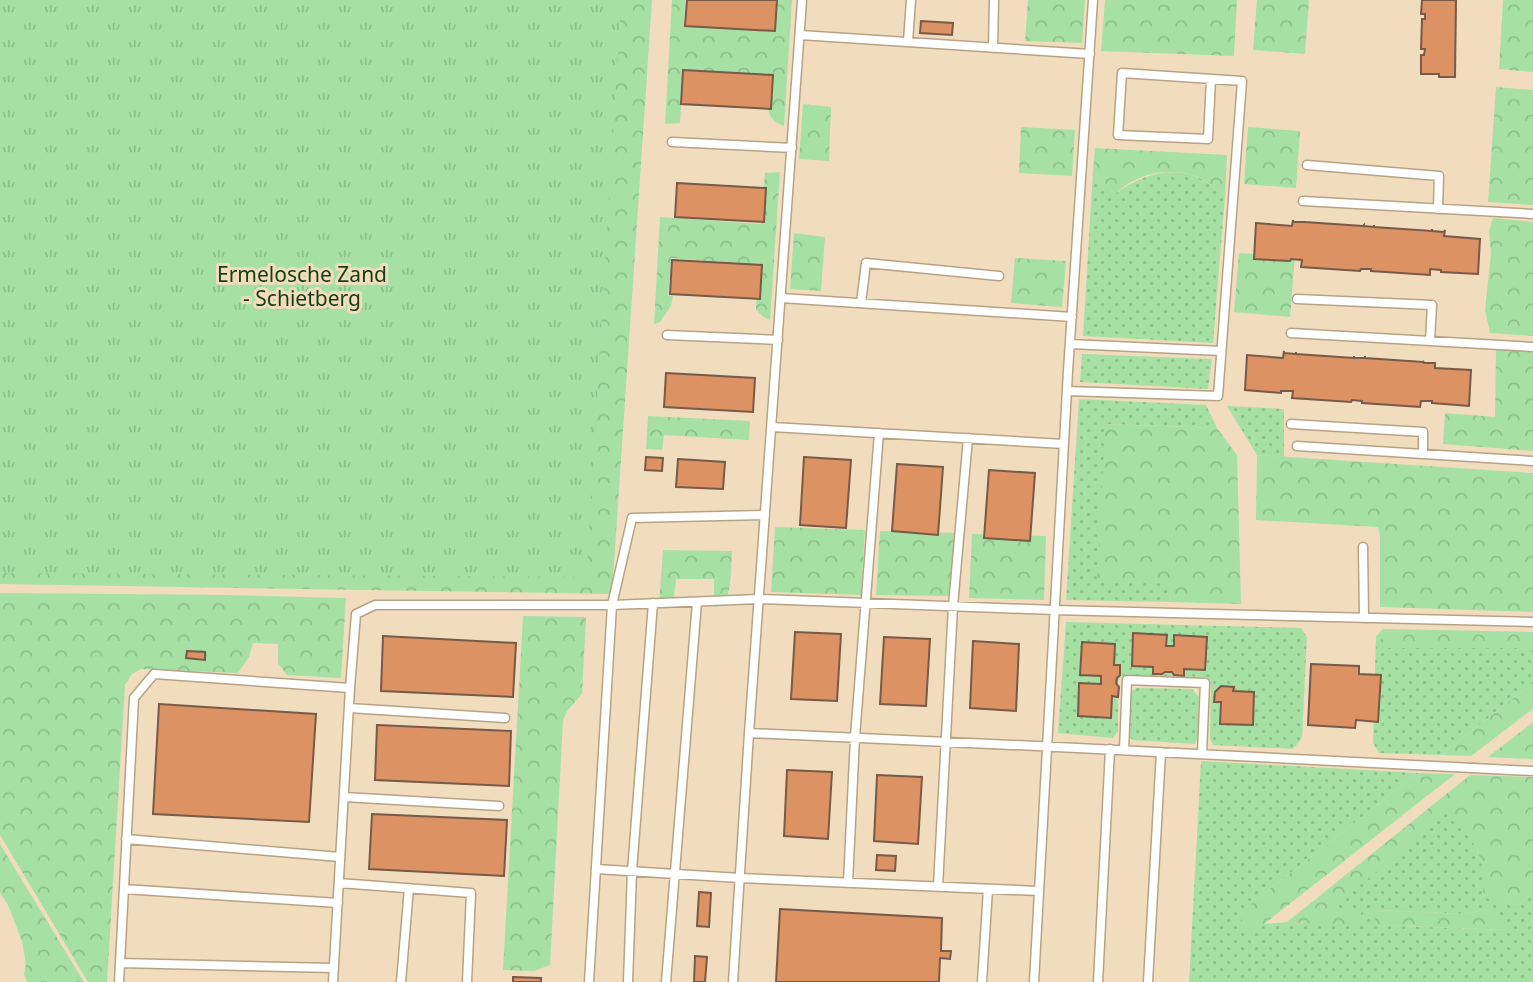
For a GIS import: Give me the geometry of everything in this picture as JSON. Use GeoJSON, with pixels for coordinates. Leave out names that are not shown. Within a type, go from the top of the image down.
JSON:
{"type":"FeatureCollection","features":[{"type":"Feature","properties":{"kind":"lane"},"geometry":{"type":"LineString","coordinates":[[733,982],[802,0]]}},
{"type":"Feature","properties":{"kind":"lane"},"geometry":{"type":"LineString","coordinates":[[908,42],[911,0]]}},
{"type":"Feature","properties":{"kind":"lane"},"geometry":{"type":"LineString","coordinates":[[993,48],[994,0]]}},
{"type":"Feature","properties":{"kind":"lane"},"geometry":{"type":"LineString","coordinates":[[1034,982],[1067,391],[1093,0]]}},
{"type":"Feature","properties":{"kind":"lane"},"geometry":{"type":"LineString","coordinates":[[800,35],[1090,54]]}},
{"type":"Feature","properties":{"kind":"lane"},"geometry":{"type":"LineString","coordinates":[[1067,391],[1218,396],[1241,81],[1122,73],[1118,135],[1208,139],[1211,79]]}},
{"type":"Feature","properties":{"kind":"lane"},"geometry":{"type":"LineString","coordinates":[[672,142],[792,148]]}},
{"type":"Feature","properties":{"kind":"lane"},"geometry":{"type":"LineString","coordinates":[[1307,165],[1439,176],[1438,209]]}},
{"type":"Feature","properties":{"kind":"lane"},"geometry":{"type":"LineString","coordinates":[[1303,201],[1533,214]]}},
{"type":"Feature","properties":{"kind":"lane"},"geometry":{"type":"LineString","coordinates":[[861,303],[866,263],[999,276]]}},
{"type":"Feature","properties":{"kind":"lane"},"geometry":{"type":"LineString","coordinates":[[781,298],[1072,317]]}},
{"type":"Feature","properties":{"kind":"lane"},"geometry":{"type":"LineString","coordinates":[[1297,299],[1432,305],[1430,341]]}},
{"type":"Feature","properties":{"kind":"lane"},"geometry":{"type":"LineString","coordinates":[[1291,333],[1533,347]]}},
{"type":"Feature","properties":{"kind":"lane"},"geometry":{"type":"LineString","coordinates":[[667,335],[778,340]]}},
{"type":"Feature","properties":{"kind":"lane"},"geometry":{"type":"LineString","coordinates":[[1070,344],[1221,351]]}},
{"type":"Feature","properties":{"kind":"lane"},"geometry":{"type":"LineString","coordinates":[[1291,424],[1423,432],[1423,454]]}},
{"type":"Feature","properties":{"kind":"lane"},"geometry":{"type":"LineString","coordinates":[[772,427],[1064,444]]}},
{"type":"Feature","properties":{"kind":"lane"},"geometry":{"type":"LineString","coordinates":[[848,883],[855,737],[879,433]]}},
{"type":"Feature","properties":{"kind":"lane"},"geometry":{"type":"LineString","coordinates":[[938,886],[953,606],[968,438]]}},
{"type":"Feature","properties":{"kind":"lane"},"geometry":{"type":"LineString","coordinates":[[1297,446],[1533,460]]}},
{"type":"Feature","properties":{"kind":"lane"},"geometry":{"type":"LineString","coordinates":[[589,982],[612,605],[632,518],[765,515]]}},
{"type":"Feature","properties":{"kind":"lane"},"geometry":{"type":"LineString","coordinates":[[1363,547],[1364,618]]}},
{"type":"Feature","properties":{"kind":"lane"},"geometry":{"type":"LineString","coordinates":[[333,982],[356,614],[375,605],[612,605],[759,599],[1054,610],[1533,622]]}},
{"type":"Feature","properties":{"kind":"lane"},"geometry":{"type":"LineString","coordinates":[[666,982],[696,602]]}},
{"type":"Feature","properties":{"kind":"lane"},"geometry":{"type":"LineString","coordinates":[[628,982],[632,871],[653,603]]}},
{"type":"Feature","properties":{"kind":"lane"},"geometry":{"type":"LineString","coordinates":[[119,982],[134,698],[154,674],[350,688]]}},
{"type":"Feature","properties":{"kind":"lane"},"geometry":{"type":"LineString","coordinates":[[1124,750],[1127,680],[1205,683],[1202,754]]}},
{"type":"Feature","properties":{"kind":"lane"},"geometry":{"type":"LineString","coordinates":[[349,708],[505,718]]}},
{"type":"Feature","properties":{"kind":"lane"},"geometry":{"type":"LineString","coordinates":[[749,733],[1533,771]]}},
{"type":"Feature","properties":{"kind":"lane"},"geometry":{"type":"LineString","coordinates":[[1098,982],[1110,749]]}},
{"type":"Feature","properties":{"kind":"lane"},"geometry":{"type":"LineString","coordinates":[[1148,982],[1161,752]]}},
{"type":"Feature","properties":{"kind":"lane"},"geometry":{"type":"LineString","coordinates":[[344,797],[499,806]]}},
{"type":"Feature","properties":{"kind":"lane"},"geometry":{"type":"LineString","coordinates":[[126,839],[340,857]]}},
{"type":"Feature","properties":{"kind":"lane"},"geometry":{"type":"LineString","coordinates":[[596,869],[1038,891]]}},
{"type":"Feature","properties":{"kind":"lane"},"geometry":{"type":"LineString","coordinates":[[339,883],[471,893],[467,982]]}},
{"type":"Feature","properties":{"kind":"lane"},"geometry":{"type":"LineString","coordinates":[[401,982],[410,888]]}},
{"type":"Feature","properties":{"kind":"lane"},"geometry":{"type":"LineString","coordinates":[[124,889],[338,903]]}},
{"type":"Feature","properties":{"kind":"lane"},"geometry":{"type":"LineString","coordinates":[[982,982],[988,889]]}},
{"type":"Feature","properties":{"kind":"lane"},"geometry":{"type":"LineString","coordinates":[[120,964],[334,968]]}},
{"type":"Feature","properties":{"kind":"green space","name":"Ermelosche Zand - Schietberg"},"geometry":{"type":"Polygon","coordinates":[[[0,0],[621,0],[586,577],[0,573],[0,0]]]}},
{"type":"Feature","properties":{"kind":"green space","name":"Ermelosche Zand - Schietberg"},"geometry":{"type":"Polygon","coordinates":[[[508,0],[652,0],[612,594],[0,584],[0,366],[508,0]]]}},
{"type":"Feature","properties":{"kind":"green space"},"geometry":{"type":"Polygon","coordinates":[[[672,0],[685,0],[684,24],[771,29],[773,0],[792,0],[784,126],[773,120],[768,108],[683,72],[680,123],[665,124],[672,0]]]}},
{"type":"Feature","properties":{"kind":"green space"},"geometry":{"type":"Polygon","coordinates":[[[1028,0],[1085,0],[1082,43],[1025,41],[1028,0]]]}},
{"type":"Feature","properties":{"kind":"green space"},"geometry":{"type":"Polygon","coordinates":[[[1105,0],[1237,0],[1234,56],[1101,51],[1105,0]]]}},
{"type":"Feature","properties":{"kind":"green space"},"geometry":{"type":"Polygon","coordinates":[[[1257,0],[1309,0],[1305,54],[1253,50],[1257,0]]]}},
{"type":"Feature","properties":{"kind":"green space"},"geometry":{"type":"Polygon","coordinates":[[[1503,0],[1533,0],[1533,72],[1499,69],[1503,0]]]}},
{"type":"Feature","properties":{"kind":"green space"},"geometry":{"type":"Polygon","coordinates":[[[1496,87],[1533,90],[1533,205],[1488,202],[1496,87]]]}},
{"type":"Feature","properties":{"kind":"green space"},"geometry":{"type":"Polygon","coordinates":[[[803,104],[831,107],[829,161],[799,159],[803,104]]]}},
{"type":"Feature","properties":{"kind":"green space"},"geometry":{"type":"Polygon","coordinates":[[[1021,127],[1075,130],[1072,176],[1019,173],[1021,127]]]}},
{"type":"Feature","properties":{"kind":"green space"},"geometry":{"type":"Polygon","coordinates":[[[1248,127],[1300,131],[1296,188],[1244,184],[1248,127]]]}},
{"type":"Feature","properties":{"kind":"green space"},"geometry":{"type":"Polygon","coordinates":[[[1095,148],[1227,155],[1225,196],[1199,177],[1170,172],[1142,177],[1115,194],[1093,170],[1095,148]]]}},
{"type":"Feature","properties":{"kind":"green space"},"geometry":{"type":"Polygon","coordinates":[[[1093,170],[1115,194],[1148,176],[1172,172],[1196,176],[1225,196],[1213,343],[1083,336],[1093,170]]]}},
{"type":"Feature","properties":{"kind":"green space"},"geometry":{"type":"Polygon","coordinates":[[[780,172],[770,320],[756,309],[759,265],[671,258],[668,296],[673,296],[671,306],[660,322],[654,324],[660,217],[761,224],[765,173],[780,172]]]}},
{"type":"Feature","properties":{"kind":"green space"},"geometry":{"type":"Polygon","coordinates":[[[1493,218],[1533,222],[1533,336],[1490,333],[1485,310],[1491,253],[1489,231],[1493,218]]]}},
{"type":"Feature","properties":{"kind":"green space"},"geometry":{"type":"Polygon","coordinates":[[[794,233],[825,237],[821,291],[790,289],[794,233]]]}},
{"type":"Feature","properties":{"kind":"green space"},"geometry":{"type":"Polygon","coordinates":[[[1239,253],[1295,256],[1290,317],[1234,312],[1239,253]]]}},
{"type":"Feature","properties":{"kind":"green space"},"geometry":{"type":"Polygon","coordinates":[[[1015,258],[1066,261],[1062,307],[1011,303],[1015,258]]]}},
{"type":"Feature","properties":{"kind":"green space"},"geometry":{"type":"Polygon","coordinates":[[[1496,349],[1533,352],[1533,451],[1443,444],[1445,413],[1495,417],[1496,349]]]}},
{"type":"Feature","properties":{"kind":"green space"},"geometry":{"type":"Polygon","coordinates":[[[1082,354],[1212,359],[1208,389],[1080,382],[1082,354]]]}},
{"type":"Feature","properties":{"kind":"green space"},"geometry":{"type":"Polygon","coordinates":[[[1079,399],[1206,405],[1217,428],[1105,424],[1170,583],[1171,602],[1066,600],[1079,399]]]}},
{"type":"Feature","properties":{"kind":"green space"},"geometry":{"type":"Polygon","coordinates":[[[1227,406],[1284,409],[1284,457],[1257,455],[1227,406]]]}},
{"type":"Feature","properties":{"kind":"green space"},"geometry":{"type":"Polygon","coordinates":[[[648,416],[750,421],[749,440],[664,435],[662,450],[646,449],[648,416]]]}},
{"type":"Feature","properties":{"kind":"green space"},"geometry":{"type":"Polygon","coordinates":[[[1105,424],[1217,428],[1237,455],[1241,604],[1171,602],[1169,583],[1097,581],[1105,424]]]}},
{"type":"Feature","properties":{"kind":"green space"},"geometry":{"type":"Polygon","coordinates":[[[1257,455],[1533,473],[1533,612],[1380,607],[1378,527],[1256,520],[1257,455]]]}},
{"type":"Feature","properties":{"kind":"green space"},"geometry":{"type":"Polygon","coordinates":[[[775,527],[865,530],[861,595],[771,592],[775,527]]]}},
{"type":"Feature","properties":{"kind":"green space"},"geometry":{"type":"Polygon","coordinates":[[[880,531],[957,533],[954,596],[876,595],[880,531]]]}},
{"type":"Feature","properties":{"kind":"green space"},"geometry":{"type":"Polygon","coordinates":[[[972,534],[1046,536],[1044,600],[969,598],[972,534]]]}},
{"type":"Feature","properties":{"kind":"green space"},"geometry":{"type":"Polygon","coordinates":[[[663,550],[732,551],[730,585],[723,604],[714,607],[714,579],[676,579],[673,606],[659,606],[663,550]]]}},
{"type":"Feature","properties":{"kind":"green space"},"geometry":{"type":"Polygon","coordinates":[[[0,593],[346,598],[341,678],[287,675],[278,663],[278,644],[253,643],[249,657],[238,673],[141,669],[132,674],[125,685],[107,982],[88,982],[0,835],[0,593]]]}},
{"type":"Feature","properties":{"kind":"green space"},"geometry":{"type":"Polygon","coordinates":[[[523,616],[586,617],[582,694],[567,711],[563,721],[550,965],[534,971],[503,970],[523,616]]]}},
{"type":"Feature","properties":{"kind":"green space"},"geometry":{"type":"Polygon","coordinates":[[[1066,622],[1301,628],[1307,637],[1302,738],[1293,749],[1213,745],[1210,738],[1211,685],[1206,677],[1125,675],[1118,681],[1118,731],[1113,738],[1058,733],[1066,622]]]}},
{"type":"Feature","properties":{"kind":"green space"},"geometry":{"type":"Polygon","coordinates":[[[1383,629],[1383,647],[1521,648],[1531,651],[1533,680],[1441,755],[1379,753],[1373,743],[1376,636],[1383,629]]]}},
{"type":"Feature","properties":{"kind":"green space"},"geometry":{"type":"Polygon","coordinates":[[[1383,629],[1533,632],[1533,654],[1521,648],[1383,648],[1383,629]]]}},
{"type":"Feature","properties":{"kind":"green space"},"geometry":{"type":"Polygon","coordinates":[[[1533,680],[1533,709],[1471,756],[1441,755],[1525,689],[1533,680]]]}},
{"type":"Feature","properties":{"kind":"green space"},"geometry":{"type":"Polygon","coordinates":[[[1137,688],[1192,689],[1199,697],[1198,736],[1195,744],[1132,740],[1129,735],[1130,693],[1137,688]]]}},
{"type":"Feature","properties":{"kind":"green space"},"geometry":{"type":"Polygon","coordinates":[[[1533,722],[1533,759],[1488,757],[1533,722]]]}},
{"type":"Feature","properties":{"kind":"green space"},"geometry":{"type":"Polygon","coordinates":[[[1201,761],[1418,773],[1252,903],[1254,931],[1264,924],[1287,922],[1362,925],[1336,908],[1339,902],[1449,811],[1477,848],[1483,869],[1485,897],[1515,905],[1523,903],[1533,889],[1533,982],[1189,982],[1201,761]],[[1487,909],[1465,914],[1375,910],[1375,925],[1506,930],[1487,909]]]}},
{"type":"Feature","properties":{"kind":"green space"},"geometry":{"type":"Polygon","coordinates":[[[1418,773],[1455,774],[1264,924],[1247,932],[1241,926],[1244,913],[1252,903],[1418,773]]]}},
{"type":"Feature","properties":{"kind":"green space"},"geometry":{"type":"Polygon","coordinates":[[[1470,775],[1533,777],[1533,889],[1523,903],[1515,905],[1485,898],[1483,869],[1477,848],[1448,812],[1339,903],[1336,908],[1361,909],[1362,926],[1287,922],[1470,775]]]}},
{"type":"Feature","properties":{"kind":"green space"},"geometry":{"type":"Polygon","coordinates":[[[0,844],[84,982],[27,982],[22,941],[8,905],[0,893],[0,844]]]}},
{"type":"Feature","properties":{"kind":"green space"},"geometry":{"type":"Polygon","coordinates":[[[1487,909],[1501,919],[1507,930],[1375,925],[1374,910],[1465,914],[1487,909]]]}},
{"type":"Feature","properties":{"kind":"building"},"geometry":{"type":"Polygon","coordinates":[[[687,0],[777,0],[775,31],[685,26],[687,0]]]}},
{"type":"Feature","properties":{"kind":"building"},"geometry":{"type":"Polygon","coordinates":[[[1422,0],[1456,0],[1455,77],[1421,74],[1421,55],[1424,55],[1425,49],[1421,49],[1422,19],[1425,19],[1425,14],[1421,14],[1422,0]]]}},
{"type":"Feature","properties":{"kind":"building"},"geometry":{"type":"Polygon","coordinates":[[[921,21],[953,23],[952,35],[920,33],[921,21]]]}},
{"type":"Feature","properties":{"kind":"building"},"geometry":{"type":"Polygon","coordinates":[[[683,70],[773,75],[771,109],[681,104],[683,70]]]}},
{"type":"Feature","properties":{"kind":"building"},"geometry":{"type":"Polygon","coordinates":[[[677,183],[766,188],[764,222],[675,217],[677,183]]]}},
{"type":"Feature","properties":{"kind":"building"},"geometry":{"type":"Polygon","coordinates":[[[1293,220],[1445,230],[1444,236],[1480,239],[1478,274],[1430,269],[1430,275],[1371,269],[1360,271],[1301,267],[1302,260],[1254,259],[1256,223],[1292,226],[1293,220]]]}},
{"type":"Feature","properties":{"kind":"building"},"geometry":{"type":"Polygon","coordinates":[[[672,260],[762,265],[760,299],[670,294],[672,260]]]}},
{"type":"Feature","properties":{"kind":"building"},"geometry":{"type":"Polygon","coordinates":[[[1284,351],[1296,354],[1423,361],[1435,363],[1435,368],[1471,370],[1469,406],[1432,401],[1421,401],[1420,407],[1352,400],[1292,398],[1293,391],[1281,393],[1245,390],[1247,355],[1283,358],[1284,351]]]}},
{"type":"Feature","properties":{"kind":"building"},"geometry":{"type":"Polygon","coordinates":[[[666,373],[755,378],[753,412],[664,407],[666,373]]]}},
{"type":"Feature","properties":{"kind":"building"},"geometry":{"type":"Polygon","coordinates":[[[646,457],[663,458],[662,471],[645,470],[646,457]]]}},
{"type":"Feature","properties":{"kind":"building"},"geometry":{"type":"Polygon","coordinates":[[[804,457],[851,460],[846,528],[800,525],[804,457]]]}},
{"type":"Feature","properties":{"kind":"building"},"geometry":{"type":"Polygon","coordinates":[[[678,459],[725,462],[723,489],[676,487],[678,459]]]}},
{"type":"Feature","properties":{"kind":"building"},"geometry":{"type":"Polygon","coordinates":[[[897,464],[943,467],[938,535],[892,531],[897,464]]]}},
{"type":"Feature","properties":{"kind":"building"},"geometry":{"type":"Polygon","coordinates":[[[989,470],[1035,473],[1030,541],[984,538],[989,470]]]}},
{"type":"Feature","properties":{"kind":"building"},"geometry":{"type":"Polygon","coordinates":[[[795,632],[841,634],[837,701],[791,699],[795,632]]]}},
{"type":"Feature","properties":{"kind":"building"},"geometry":{"type":"Polygon","coordinates":[[[1133,633],[1167,635],[1166,646],[1174,646],[1174,635],[1207,637],[1205,670],[1184,669],[1184,676],[1174,675],[1172,672],[1153,674],[1153,667],[1132,666],[1133,633]]]}},
{"type":"Feature","properties":{"kind":"building"},"geometry":{"type":"Polygon","coordinates":[[[383,636],[516,643],[513,697],[381,691],[383,636]]]}},
{"type":"Feature","properties":{"kind":"building"},"geometry":{"type":"Polygon","coordinates":[[[884,637],[930,639],[926,706],[880,704],[884,637]]]}},
{"type":"Feature","properties":{"kind":"building"},"geometry":{"type":"Polygon","coordinates":[[[973,641],[1019,644],[1016,711],[970,708],[973,641]]]}},
{"type":"Feature","properties":{"kind":"building"},"geometry":{"type":"Polygon","coordinates":[[[1082,642],[1115,644],[1114,665],[1120,665],[1120,675],[1116,683],[1119,687],[1118,697],[1112,696],[1111,718],[1078,716],[1079,683],[1101,684],[1101,676],[1080,675],[1082,642]]]}},
{"type":"Feature","properties":{"kind":"building"},"geometry":{"type":"Polygon","coordinates":[[[187,651],[205,652],[205,660],[186,658],[187,651]]]}},
{"type":"Feature","properties":{"kind":"building"},"geometry":{"type":"Polygon","coordinates":[[[1311,664],[1359,666],[1359,674],[1381,675],[1378,722],[1356,720],[1355,728],[1308,725],[1311,664]]]}},
{"type":"Feature","properties":{"kind":"building"},"geometry":{"type":"Polygon","coordinates":[[[1221,686],[1234,687],[1233,691],[1254,692],[1253,725],[1220,724],[1221,702],[1214,702],[1215,692],[1221,686]]]}},
{"type":"Feature","properties":{"kind":"building"},"geometry":{"type":"Polygon","coordinates":[[[159,704],[316,714],[309,822],[153,814],[159,704]]]}},
{"type":"Feature","properties":{"kind":"building"},"geometry":{"type":"Polygon","coordinates":[[[377,725],[511,731],[509,786],[375,780],[377,725]]]}},
{"type":"Feature","properties":{"kind":"building"},"geometry":{"type":"Polygon","coordinates":[[[787,770],[832,772],[828,839],[784,836],[787,770]]]}},
{"type":"Feature","properties":{"kind":"building"},"geometry":{"type":"Polygon","coordinates":[[[877,775],[922,777],[918,844],[874,841],[877,775]]]}},
{"type":"Feature","properties":{"kind":"building"},"geometry":{"type":"Polygon","coordinates":[[[372,814],[507,820],[504,876],[369,869],[372,814]]]}},
{"type":"Feature","properties":{"kind":"building"},"geometry":{"type":"Polygon","coordinates":[[[877,855],[896,856],[895,871],[876,870],[877,855]]]}},
{"type":"Feature","properties":{"kind":"building"},"geometry":{"type":"Polygon","coordinates":[[[699,892],[711,893],[709,927],[697,926],[699,892]]]}},
{"type":"Feature","properties":{"kind":"building"},"geometry":{"type":"Polygon","coordinates":[[[780,909],[942,918],[941,951],[951,951],[950,959],[940,958],[939,982],[776,982],[780,909]]]}},
{"type":"Feature","properties":{"kind":"building"},"geometry":{"type":"Polygon","coordinates":[[[695,956],[707,957],[705,982],[694,982],[695,956]]]}},
{"type":"Feature","properties":{"kind":"building"},"geometry":{"type":"Polygon","coordinates":[[[513,977],[541,978],[541,982],[513,982],[513,977]]]}}]}
